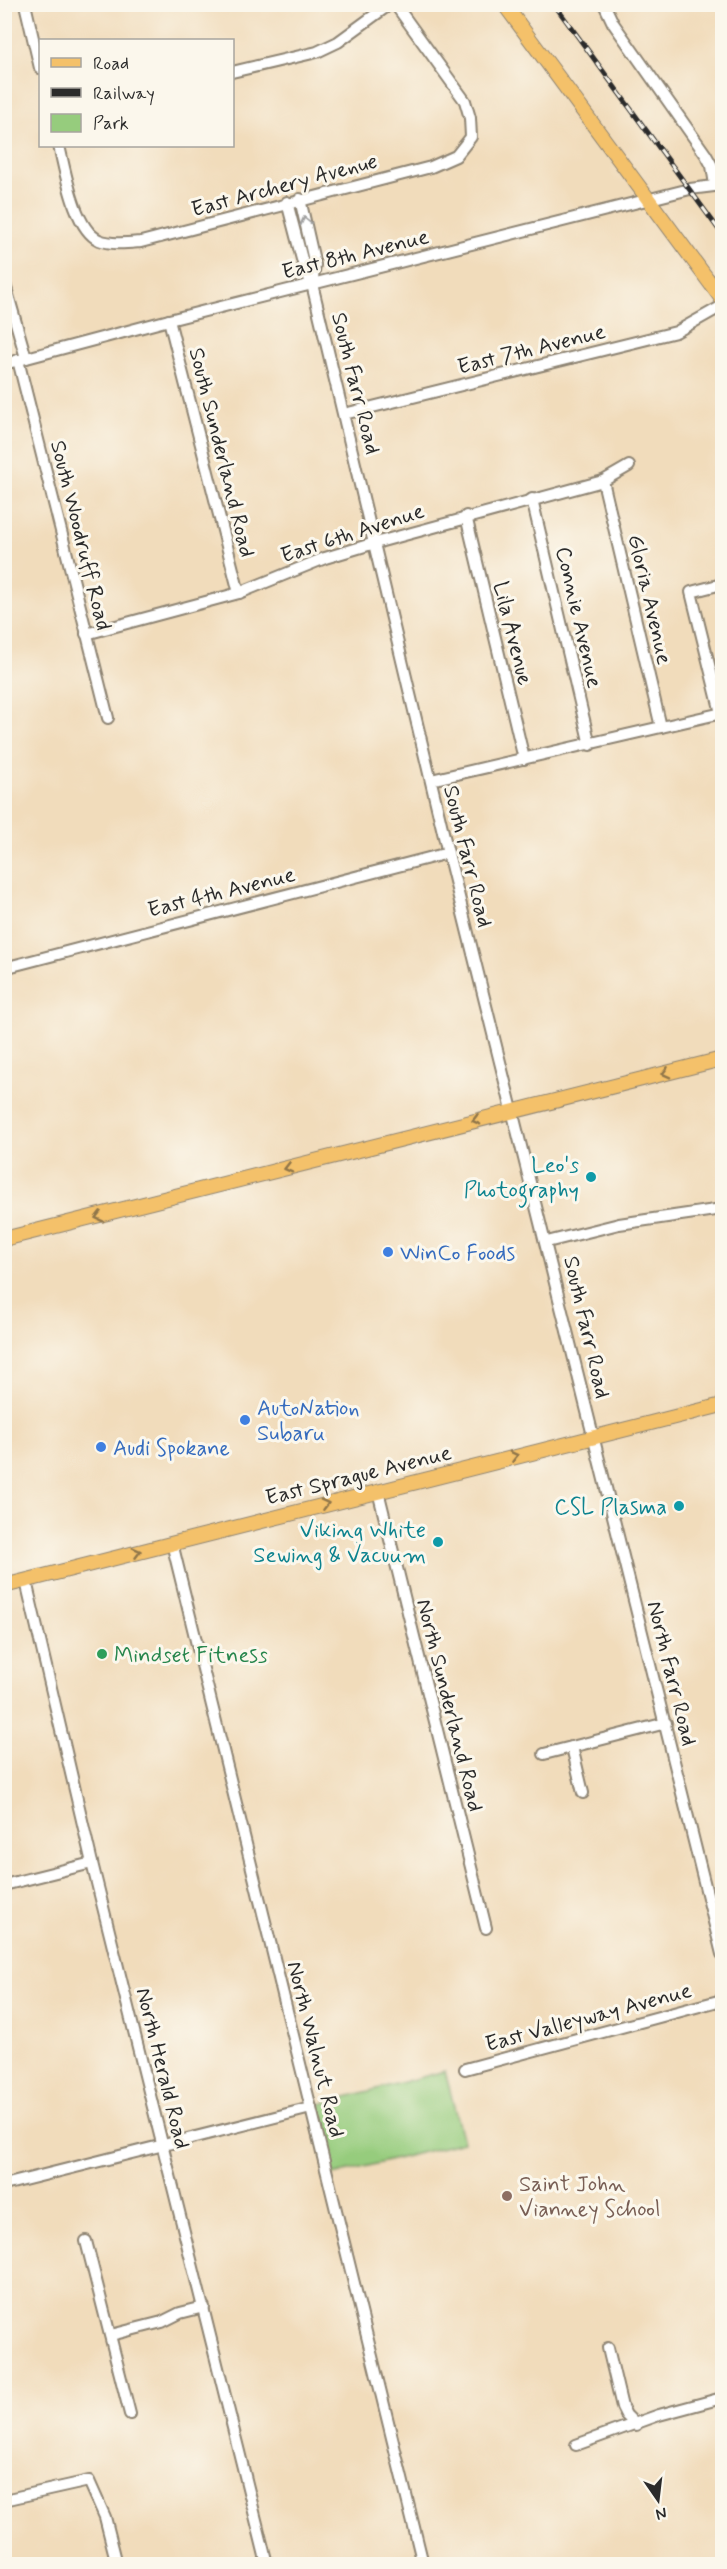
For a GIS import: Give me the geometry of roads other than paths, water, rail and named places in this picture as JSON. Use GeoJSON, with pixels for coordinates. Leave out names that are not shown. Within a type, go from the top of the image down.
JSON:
{"type":"FeatureCollection","features":[{"type":"Feature","properties":{"kind":"main road"},"geometry":{"type":"LineString","coordinates":[[504,4],[723,299]]}},
{"type":"Feature","properties":{"kind":"main road"},"geometry":{"type":"LineString","coordinates":[[12,1238],[723,1059]]}},
{"type":"Feature","properties":{"kind":"main road","name":"East Sprague Avenue"},"geometry":{"type":"LineString","coordinates":[[4,1586],[723,1405]]}},
{"type":"Feature","properties":{"kind":"street"},"geometry":{"type":"LineString","coordinates":[[25,4],[39,64]]}},
{"type":"Feature","properties":{"kind":"street"},"geometry":{"type":"LineString","coordinates":[[234,72],[317,51],[338,42],[390,4]]}},
{"type":"Feature","properties":{"kind":"street","name":"East Archery Avenue"},"geometry":{"type":"LineString","coordinates":[[59,147],[74,204],[83,223],[97,239],[118,244],[141,242],[431,166],[456,156],[471,137],[471,118],[465,101],[395,4]]}},
{"type":"Feature","properties":{"kind":"street"},"geometry":{"type":"LineString","coordinates":[[605,5],[613,23],[706,155],[719,185]]}},
{"type":"Feature","properties":{"kind":"street","name":"East 8th Avenue"},"geometry":{"type":"LineString","coordinates":[[4,364],[312,284],[719,185]]}},
{"type":"Feature","properties":{"kind":"street","name":"South Farr Road"},"geometry":{"type":"LineString","coordinates":[[300,199],[315,265],[312,284]]}},
{"type":"Feature","properties":{"kind":"street","name":"South Farr Road"},"geometry":{"type":"LineString","coordinates":[[287,202],[304,267],[312,284],[430,780],[594,1436]]}},
{"type":"Feature","properties":{"kind":"street","name":"South Woodruff Road"},"geometry":{"type":"LineString","coordinates":[[4,281],[86,634],[108,718]]}},
{"type":"Feature","properties":{"kind":"street","name":"East 7th Avenue"},"geometry":{"type":"LineString","coordinates":[[344,414],[676,332],[723,306]]}},
{"type":"Feature","properties":{"kind":"street","name":"South Sunderland Road"},"geometry":{"type":"LineString","coordinates":[[169,320],[238,593]]}},
{"type":"Feature","properties":{"kind":"street","name":"East 6th Avenue"},"geometry":{"type":"LineString","coordinates":[[86,634],[238,593],[324,558],[466,516],[603,481],[628,466]]}},
{"type":"Feature","properties":{"kind":"street","name":"Gloria Avenue"},"geometry":{"type":"LineString","coordinates":[[603,481],[661,727]]}},
{"type":"Feature","properties":{"kind":"street","name":"Connie Avenue"},"geometry":{"type":"LineString","coordinates":[[532,499],[590,745]]}},
{"type":"Feature","properties":{"kind":"street","name":"Lila Avenue"},"geometry":{"type":"LineString","coordinates":[[466,516],[524,759]]}},
{"type":"Feature","properties":{"kind":"street"},"geometry":{"type":"LineString","coordinates":[[430,780],[722,713],[691,592],[723,584]]}},
{"type":"Feature","properties":{"kind":"street","name":"East 4th Avenue"},"geometry":{"type":"LineString","coordinates":[[4,968],[448,853]]}},
{"type":"Feature","properties":{"kind":"street"},"geometry":{"type":"LineString","coordinates":[[547,1242],[619,1224],[723,1209]]}},
{"type":"Feature","properties":{"kind":"street","name":"North Farr Road"},"geometry":{"type":"LineString","coordinates":[[594,1436],[723,1954]]}},
{"type":"Feature","properties":{"kind":"street","name":"North Sunderland Road"},"geometry":{"type":"LineString","coordinates":[[378,1491],[486,1928]]}},
{"type":"Feature","properties":{"kind":"street","name":"North Walnut Road"},"geometry":{"type":"LineString","coordinates":[[172,1543],[423,2565]]}},
{"type":"Feature","properties":{"kind":"street","name":"North Herald Road"},"geometry":{"type":"LineString","coordinates":[[26,1581],[92,1863],[267,2565]]}},
{"type":"Feature","properties":{"kind":"street"},"geometry":{"type":"LineString","coordinates":[[544,1754],[666,1723]]}},
{"type":"Feature","properties":{"kind":"street"},"geometry":{"type":"LineString","coordinates":[[572,1747],[583,1792]]}},
{"type":"Feature","properties":{"kind":"street"},"geometry":{"type":"LineString","coordinates":[[4,1885],[92,1863]]}},
{"type":"Feature","properties":{"kind":"street","name":"East Valleyway Avenue"},"geometry":{"type":"LineString","coordinates":[[465,2069],[723,2000]]}},
{"type":"Feature","properties":{"kind":"street"},"geometry":{"type":"LineString","coordinates":[[4,2185],[311,2108]]}},
{"type":"Feature","properties":{"kind":"street"},"geometry":{"type":"LineString","coordinates":[[86,2241],[130,2414]]}},
{"type":"Feature","properties":{"kind":"street"},"geometry":{"type":"LineString","coordinates":[[111,2335],[204,2307]]}},
{"type":"Feature","properties":{"kind":"street"},"geometry":{"type":"LineString","coordinates":[[608,2348],[622,2407],[636,2425]]}},
{"type":"Feature","properties":{"kind":"street"},"geometry":{"type":"LineString","coordinates":[[576,2445],[659,2415],[723,2398]]}},
{"type":"Feature","properties":{"kind":"street"},"geometry":{"type":"LineString","coordinates":[[4,2500],[89,2481],[105,2517],[117,2565]]}},
{"type":"Feature","properties":{"kind":"railway"},"geometry":{"type":"LineString","coordinates":[[554,4],[722,234]]}},
{"type":"Feature","properties":{"kind":"place","name":"Leo's Photography"},"geometry":{"type":"Point","coordinates":[591,1177]}},
{"type":"Feature","properties":{"kind":"place","name":"WinCo Foods"},"geometry":{"type":"Point","coordinates":[388,1252]}},
{"type":"Feature","properties":{"kind":"place","name":"AutoNation Subaru"},"geometry":{"type":"Point","coordinates":[245,1420]}},
{"type":"Feature","properties":{"kind":"place","name":"Audi Spokane"},"geometry":{"type":"Point","coordinates":[101,1447]}},
{"type":"Feature","properties":{"kind":"place","name":"CSL Plasma"},"geometry":{"type":"Point","coordinates":[679,1506]}},
{"type":"Feature","properties":{"kind":"place","name":"Viking White Sewing & Vacuum"},"geometry":{"type":"Point","coordinates":[438,1542]}},
{"type":"Feature","properties":{"kind":"place","name":"Mindset Fitness"},"geometry":{"type":"Point","coordinates":[102,1654]}},
{"type":"Feature","properties":{"kind":"place","name":"Saint John Vianney School"},"geometry":{"type":"Point","coordinates":[507,2196]}}]}
